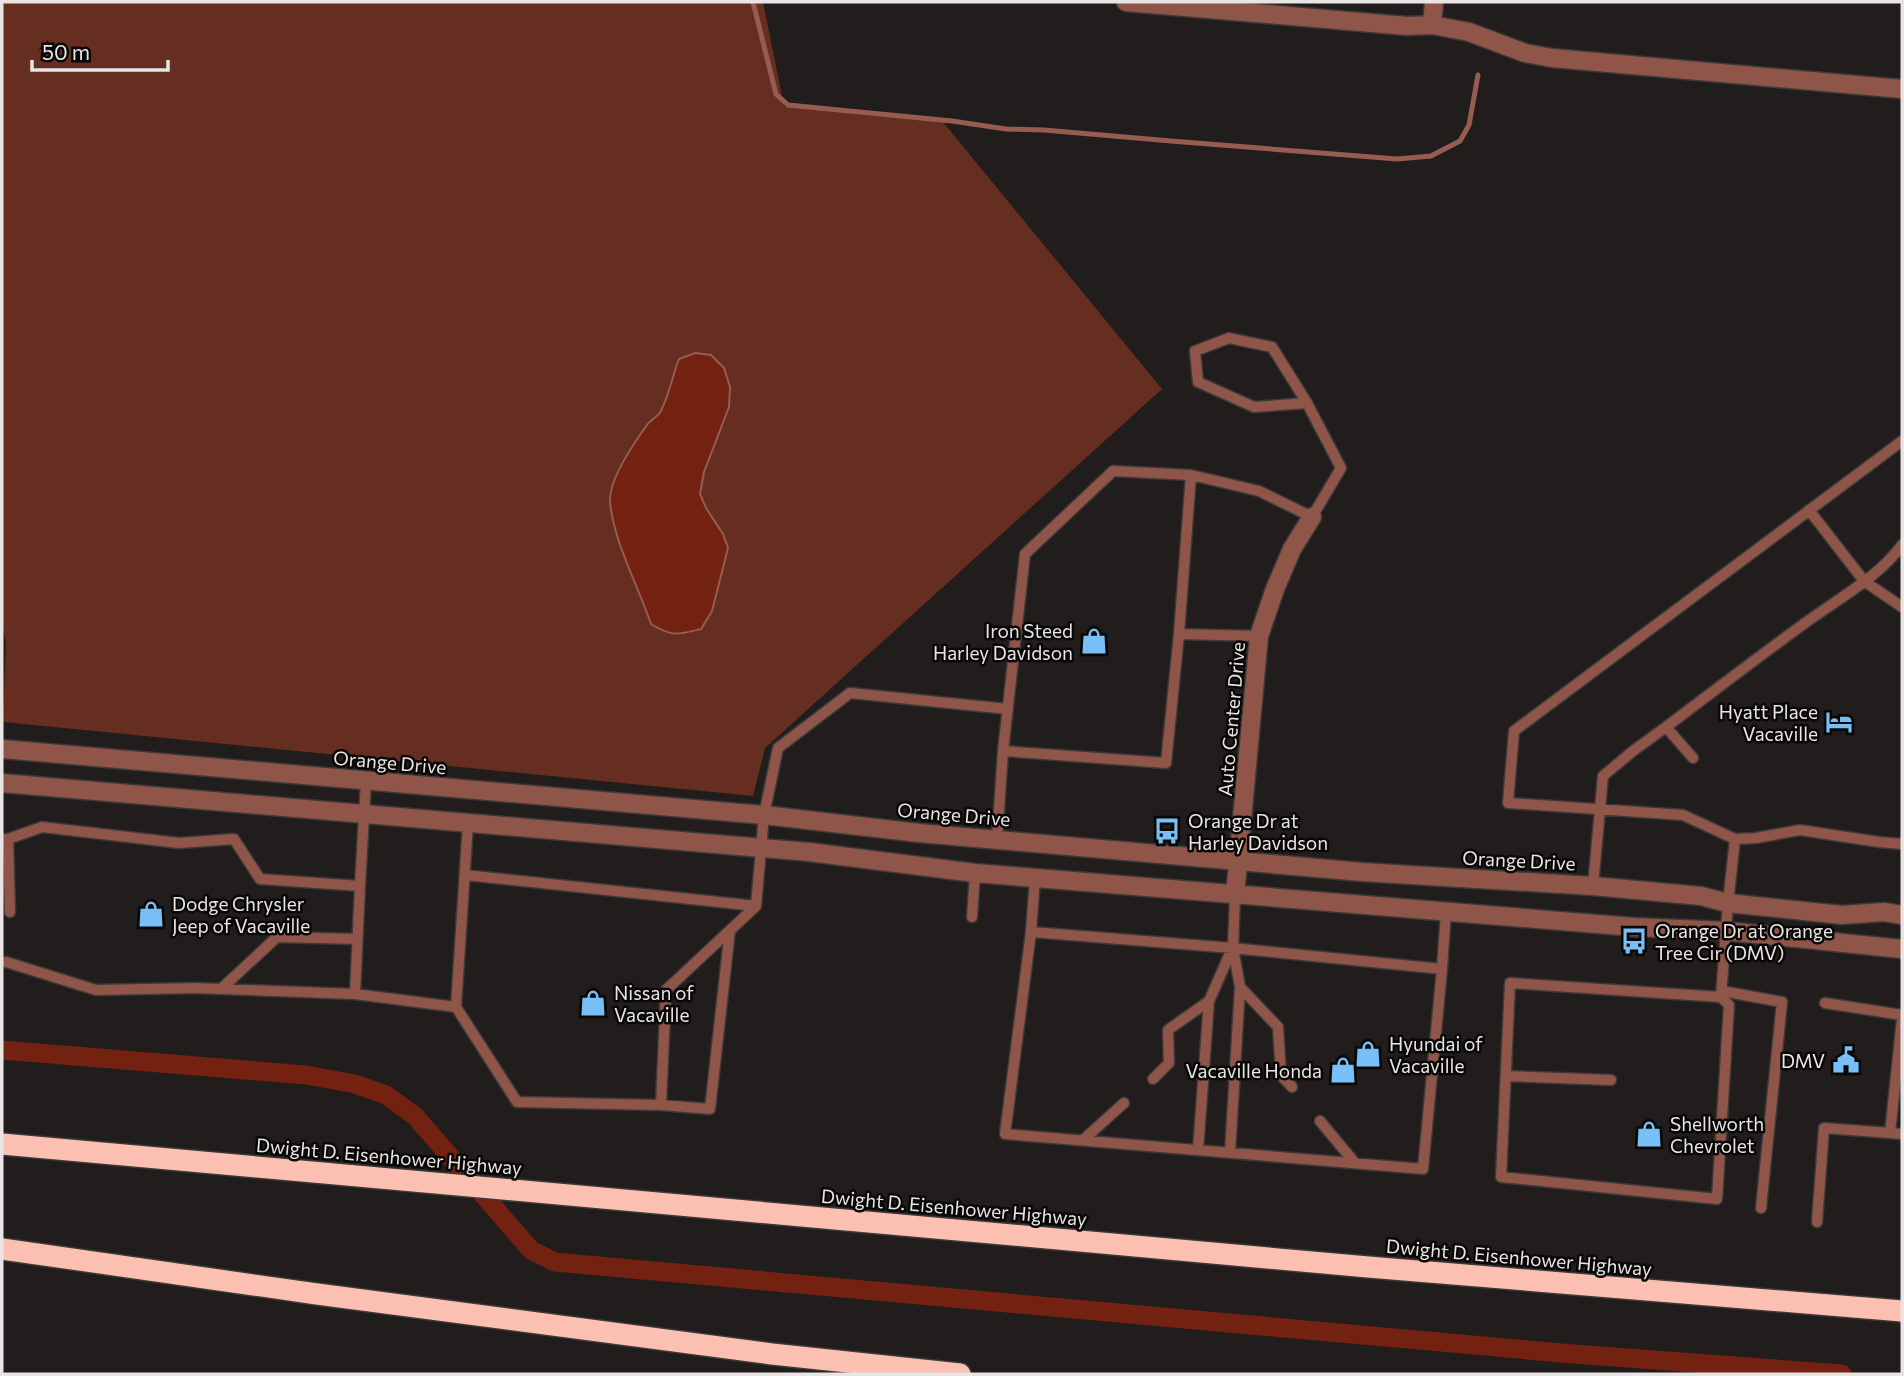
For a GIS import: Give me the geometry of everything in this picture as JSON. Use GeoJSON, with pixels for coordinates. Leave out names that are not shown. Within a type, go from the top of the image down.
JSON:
{"type":"FeatureCollection","features":[{"type":"Feature","properties":{"kind":"highway","name":"Dwight D. Eisenhower Highway"},"geometry":{"type":"LineString","coordinates":[[2,1144],[1368,1267],[1902,1311]]}},
{"type":"Feature","properties":{"kind":"highway"},"geometry":{"type":"LineString","coordinates":[[2,1249],[317,1294],[747,1350],[960,1374]]}},
{"type":"Feature","properties":{"kind":"street"},"geometry":{"type":"LineString","coordinates":[[1126,2],[1224,6],[1407,26],[1432,25],[1469,32],[1525,53],[1552,58],[1902,89]]}},
{"type":"Feature","properties":{"kind":"street"},"geometry":{"type":"LineString","coordinates":[[1432,25],[1434,2]]}},
{"type":"Feature","properties":{"kind":"street","name":"Auto Center Drive"},"geometry":{"type":"LineString","coordinates":[[1236,895],[1259,636],[1292,549],[1312,517]]}},
{"type":"Feature","properties":{"kind":"street","name":"Orange Drive"},"geometry":{"type":"LineString","coordinates":[[2,749],[764,815],[997,840],[1381,873],[1593,886],[1701,896],[1728,903],[1842,915],[1884,912],[1902,915]]}},
{"type":"Feature","properties":{"kind":"street"},"geometry":{"type":"LineString","coordinates":[[2,783],[808,852],[975,873],[1634,927],[1726,931],[1902,949]]}},
{"type":"Feature","properties":{"kind":"lane"},"geometry":{"type":"LineString","coordinates":[[997,840],[1003,751],[1025,554],[1113,471],[1191,475],[1259,491],[1312,517],[1341,468],[1307,403],[1272,347],[1229,338],[1195,351],[1198,382],[1254,407],[1307,403]]}},
{"type":"Feature","properties":{"kind":"lane"},"geometry":{"type":"LineString","coordinates":[[1902,441],[1514,731],[1508,803],[1684,815],[1735,839],[1800,830],[1902,844]]}},
{"type":"Feature","properties":{"kind":"lane"},"geometry":{"type":"LineString","coordinates":[[1003,751],[1166,763],[1191,475]]}},
{"type":"Feature","properties":{"kind":"lane"},"geometry":{"type":"LineString","coordinates":[[1809,510],[1864,581],[1902,607]]}},
{"type":"Feature","properties":{"kind":"lane"},"geometry":{"type":"LineString","coordinates":[[1593,886],[1603,776],[1864,581],[1892,558],[1902,544]]}},
{"type":"Feature","properties":{"kind":"lane"},"geometry":{"type":"LineString","coordinates":[[1179,634],[1259,636]]}},
{"type":"Feature","properties":{"kind":"lane"},"geometry":{"type":"LineString","coordinates":[[660,1105],[667,990],[756,905],[764,815],[778,748],[850,693],[1008,709]]}},
{"type":"Feature","properties":{"kind":"lane"},"geometry":{"type":"LineString","coordinates":[[1666,727],[1693,758]]}},
{"type":"Feature","properties":{"kind":"lane"},"geometry":{"type":"LineString","coordinates":[[355,994],[366,781]]}},
{"type":"Feature","properties":{"kind":"lane"},"geometry":{"type":"LineString","coordinates":[[468,823],[456,1007],[517,1102],[660,1105],[710,1109],[730,930]]}},
{"type":"Feature","properties":{"kind":"lane"},"geometry":{"type":"LineString","coordinates":[[10,912],[5,839],[42,827],[179,842],[234,839],[260,879],[360,886]]}},
{"type":"Feature","properties":{"kind":"lane"},"geometry":{"type":"LineString","coordinates":[[1735,839],[1721,994],[1729,1005],[1717,1199],[1501,1177],[1510,983],[1721,994],[1782,1002],[1760,1208]]}},
{"type":"Feature","properties":{"kind":"lane"},"geometry":{"type":"LineString","coordinates":[[972,918],[975,873]]}},
{"type":"Feature","properties":{"kind":"lane"},"geometry":{"type":"LineString","coordinates":[[465,875],[756,905]]}},
{"type":"Feature","properties":{"kind":"lane"},"geometry":{"type":"LineString","coordinates":[[1035,878],[1031,932],[1005,1134],[1423,1169],[1446,911]]}},
{"type":"Feature","properties":{"kind":"lane"},"geometry":{"type":"LineString","coordinates":[[1230,1153],[1240,987],[1233,948],[1236,895]]}},
{"type":"Feature","properties":{"kind":"lane"},"geometry":{"type":"LineString","coordinates":[[1031,932],[1233,948],[1442,970]]}},
{"type":"Feature","properties":{"kind":"lane"},"geometry":{"type":"LineString","coordinates":[[221,989],[277,937],[357,939]]}},
{"type":"Feature","properties":{"kind":"lane"},"geometry":{"type":"LineString","coordinates":[[1198,1150],[1209,1001],[1233,948]]}},
{"type":"Feature","properties":{"kind":"lane"},"geometry":{"type":"LineString","coordinates":[[6,962],[96,990],[221,989],[355,994],[456,1007]]}},
{"type":"Feature","properties":{"kind":"lane"},"geometry":{"type":"LineString","coordinates":[[1240,987],[1278,1027],[1281,1075],[1292,1087]]}},
{"type":"Feature","properties":{"kind":"lane"},"geometry":{"type":"LineString","coordinates":[[1153,1079],[1169,1063],[1168,1030],[1209,1001]]}},
{"type":"Feature","properties":{"kind":"lane"},"geometry":{"type":"LineString","coordinates":[[1825,1003],[1902,1017],[1889,1133]]}},
{"type":"Feature","properties":{"kind":"lane"},"geometry":{"type":"LineString","coordinates":[[1506,1076],[1611,1080]]}},
{"type":"Feature","properties":{"kind":"lane"},"geometry":{"type":"LineString","coordinates":[[1083,1140],[1124,1103]]}},
{"type":"Feature","properties":{"kind":"lane"},"geometry":{"type":"LineString","coordinates":[[1320,1121],[1355,1163]]}},
{"type":"Feature","properties":{"kind":"lane"},"geometry":{"type":"LineString","coordinates":[[1817,1222],[1824,1128],[1902,1134]]}},
{"type":"Feature","properties":{"kind":"shaded area"},"geometry":{"type":"Polygon","coordinates":[[[2,2],[763,2],[784,106],[943,122],[1162,389],[765,748],[753,796],[3,722],[6,643],[2,623],[2,2]]]}},
{"type":"Feature","properties":{"kind":"shaded area"},"geometry":{"type":"Polygon","coordinates":[[[695,353],[711,355],[724,368],[730,387],[729,407],[704,472],[700,494],[728,548],[712,611],[701,629],[675,634],[651,624],[616,533],[610,493],[629,451],[662,409],[679,359],[695,353]]]}},
{"type":"Feature","properties":{"kind":"waterway"},"geometry":{"type":"LineString","coordinates":[[753,2],[776,94],[788,105],[1006,129],[1397,159],[1431,156],[1460,141],[1469,125],[1478,75]]}},
{"type":"Feature","properties":{"kind":"waterway"},"geometry":{"type":"LineString","coordinates":[[2,1050],[306,1075],[355,1084],[386,1095],[415,1116],[531,1250],[555,1262],[1561,1353],[1842,1374]]}},
{"type":"Feature","properties":{"kind":"place","name":"Iron Steed Harley Davidson"},"geometry":{"type":"Point","coordinates":[1094,641]}},
{"type":"Feature","properties":{"kind":"place","name":"Hyatt Place Vacaville"},"geometry":{"type":"Point","coordinates":[1839,722]}},
{"type":"Feature","properties":{"kind":"place","name":"Orange Dr at Harley Davidson"},"geometry":{"type":"Point","coordinates":[1167,831]}},
{"type":"Feature","properties":{"kind":"place","name":"Dodge Chrysler Jeep of Vacaville"},"geometry":{"type":"Point","coordinates":[151,914]}},
{"type":"Feature","properties":{"kind":"place","name":"Orange Dr at Orange Tree Cir (DMV)"},"geometry":{"type":"Point","coordinates":[1634,941]}},
{"type":"Feature","properties":{"kind":"place","name":"Nissan of Vacaville"},"geometry":{"type":"Point","coordinates":[593,1003]}},
{"type":"Feature","properties":{"kind":"place","name":"Hyundai of Vacaville"},"geometry":{"type":"Point","coordinates":[1368,1054]}},
{"type":"Feature","properties":{"kind":"place","name":"DMV"},"geometry":{"type":"Point","coordinates":[1846,1060]}},
{"type":"Feature","properties":{"kind":"place","name":"Vacaville Honda"},"geometry":{"type":"Point","coordinates":[1343,1070]}},
{"type":"Feature","properties":{"kind":"place","name":"Shellworth Chevrolet"},"geometry":{"type":"Point","coordinates":[1649,1134]}}]}
